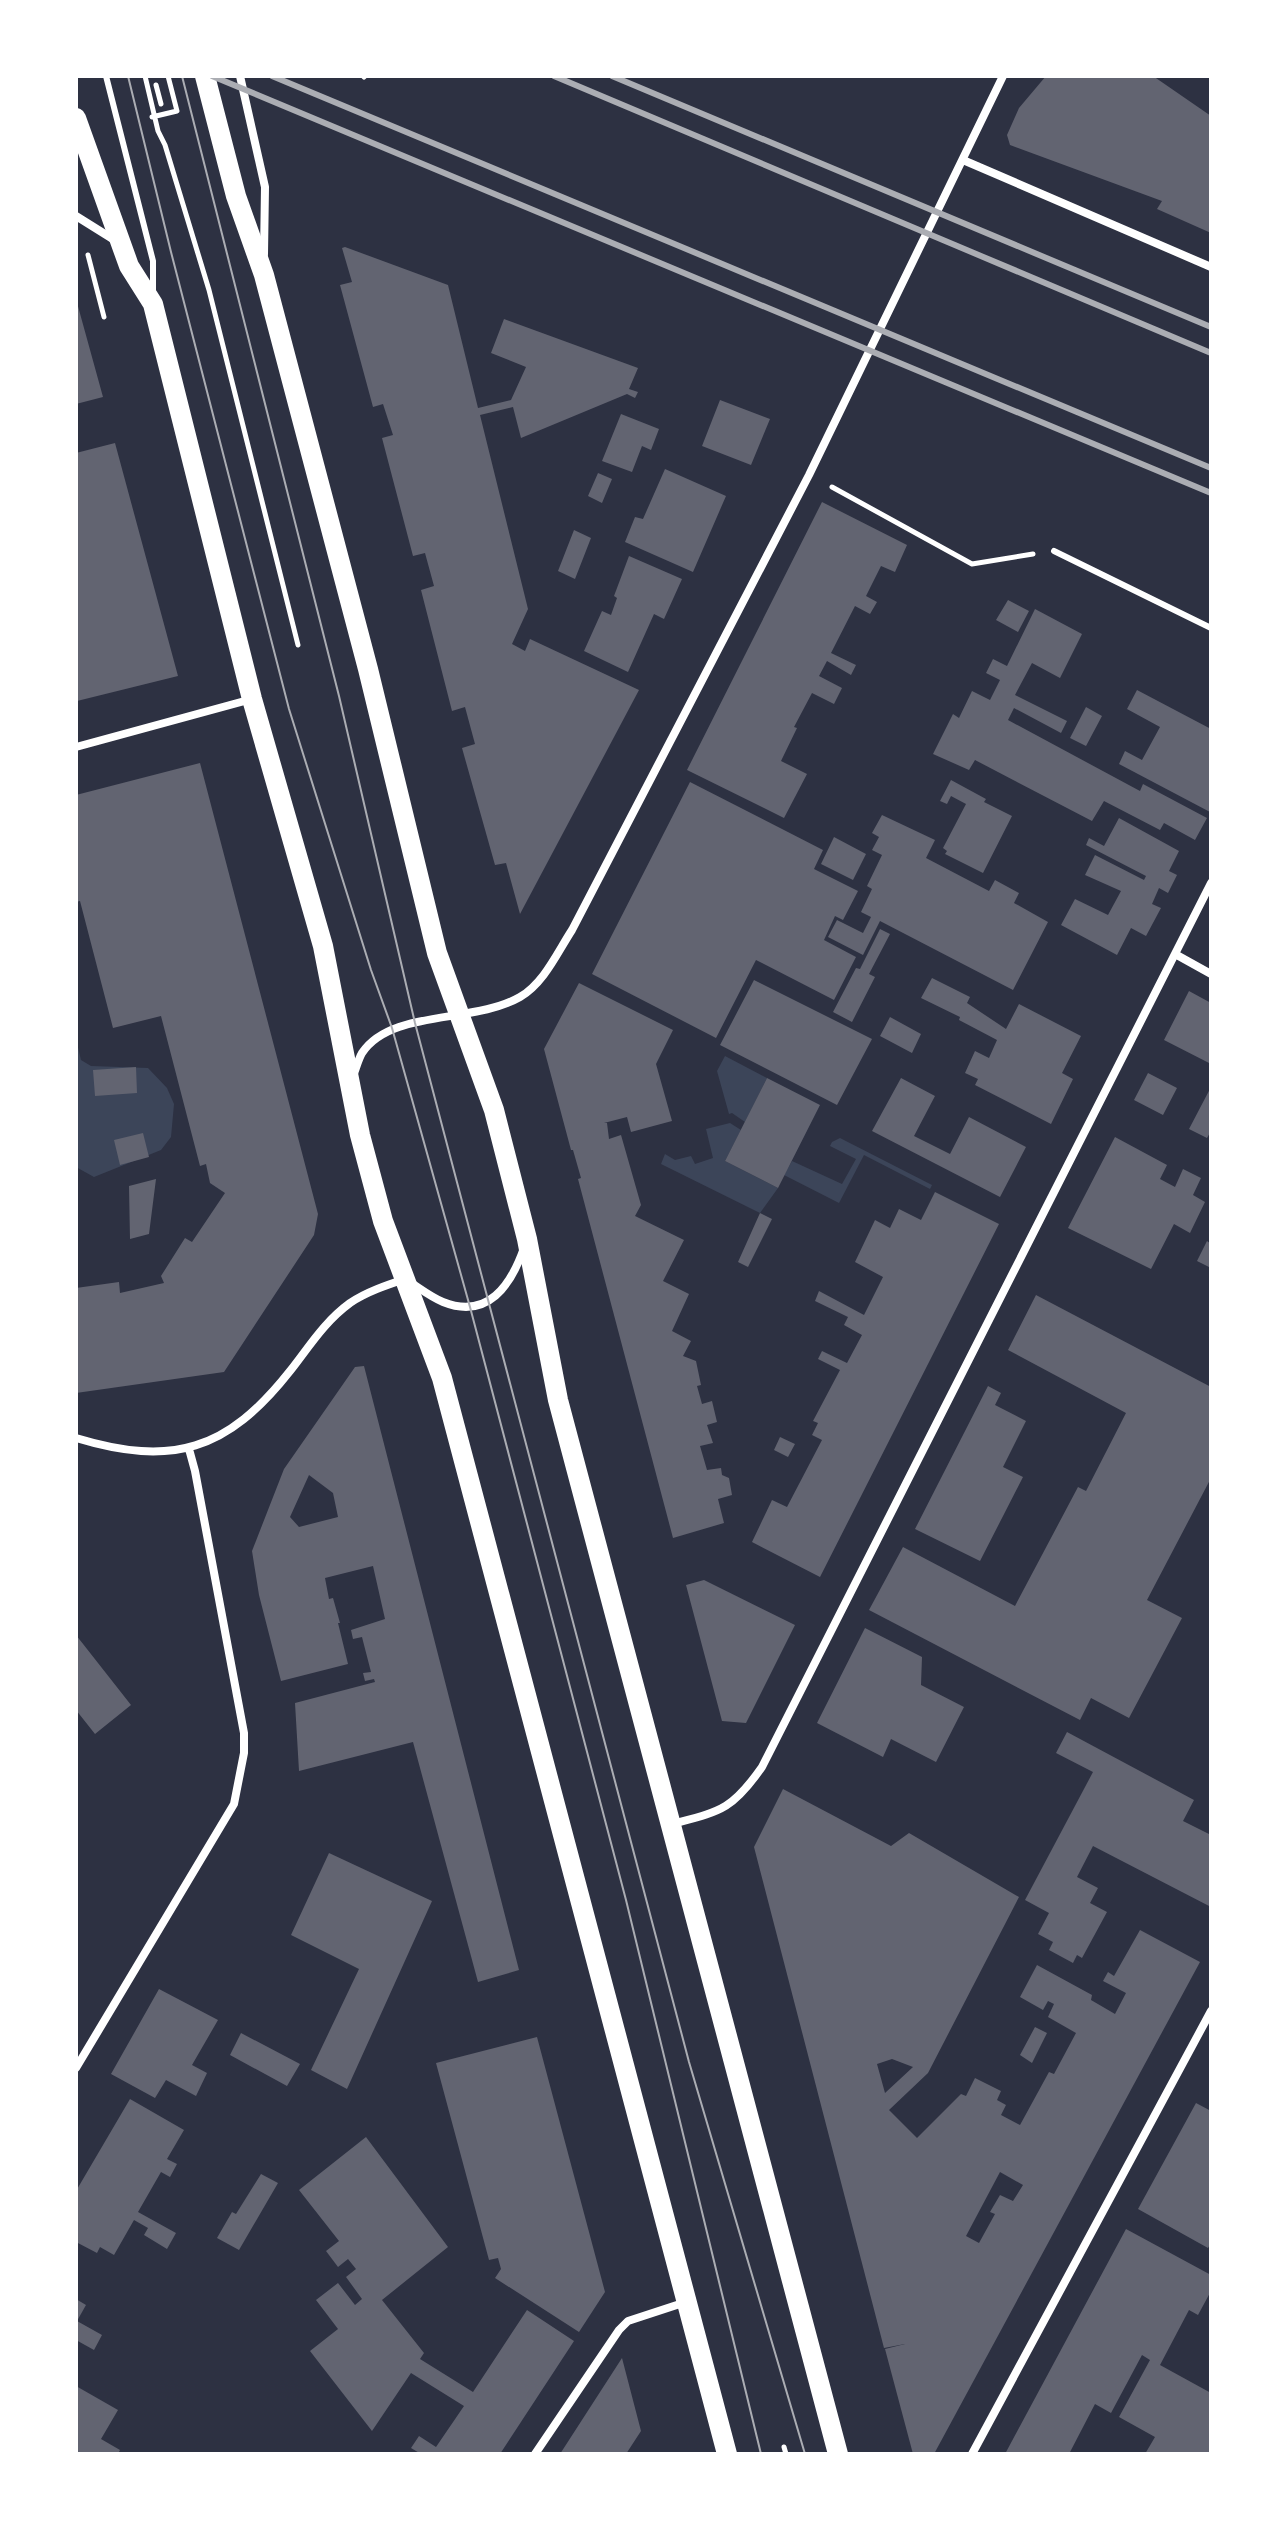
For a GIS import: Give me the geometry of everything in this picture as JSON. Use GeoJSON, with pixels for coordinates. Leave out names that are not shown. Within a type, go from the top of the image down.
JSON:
{"type":"FeatureCollection","features":[{"type":"Feature","properties":{"kind":"main road"},"geometry":{"type":"LineString","coordinates":[[205,76],[236,196],[264,275],[368,669],[437,953],[494,1110],[527,1239],[558,1400],[838,2454]]}},
{"type":"Feature","properties":{"kind":"main road"},"geometry":{"type":"LineString","coordinates":[[76,118],[120,245],[153,304],[252,699],[323,946],[360,1135],[383,1221],[442,1378],[727,2454]]}},
{"type":"Feature","properties":{"kind":"street"},"geometry":{"type":"LineString","coordinates":[[240,76],[265,187],[264,275]]}},
{"type":"Feature","properties":{"kind":"street"},"geometry":{"type":"LineString","coordinates":[[350,1085],[360,1055],[375,1038],[392,1028],[462,1016],[520,997],[539,981],[572,930],[809,475],[1003,76]]}},
{"type":"Feature","properties":{"kind":"street"},"geometry":{"type":"LineString","coordinates":[[963,160],[1211,267]]}},
{"type":"Feature","properties":{"kind":"street"},"geometry":{"type":"LineString","coordinates":[[77,216],[120,245]]}},
{"type":"Feature","properties":{"kind":"street"},"geometry":{"type":"LineString","coordinates":[[76,747],[252,699]]}},
{"type":"Feature","properties":{"kind":"street"},"geometry":{"type":"LineString","coordinates":[[671,1824],[729,1806],[745,1792],[762,1767],[1211,883]]}},
{"type":"Feature","properties":{"kind":"street"},"geometry":{"type":"LineString","coordinates":[[1175,954],[1211,974]]}},
{"type":"Feature","properties":{"kind":"street"},"geometry":{"type":"LineString","coordinates":[[76,1438],[102,1446],[145,1452],[189,1449],[223,1434],[260,1406],[320,1329],[351,1302],[405,1279],[443,1302],[470,1307],[489,1302],[514,1276],[527,1239]]}},
{"type":"Feature","properties":{"kind":"street"},"geometry":{"type":"LineString","coordinates":[[76,2068],[228,1814],[240,1781],[244,1733],[189,1449]]}},
{"type":"Feature","properties":{"kind":"street"},"geometry":{"type":"LineString","coordinates":[[972,2454],[1211,2011]]}},
{"type":"Feature","properties":{"kind":"street"},"geometry":{"type":"LineString","coordinates":[[535,2454],[619,2330],[628,2321],[686,2302]]}},
{"type":"Feature","properties":{"kind":"lane"},"geometry":{"type":"LineString","coordinates":[[106,76],[153,261],[153,304]]}},
{"type":"Feature","properties":{"kind":"lane"},"geometry":{"type":"LineString","coordinates":[[1054,551],[1211,628]]}},
{"type":"Feature","properties":{"kind":"path"},"geometry":{"type":"LineString","coordinates":[[144,78],[152,118],[177,111],[168,76]]}},
{"type":"Feature","properties":{"kind":"path"},"geometry":{"type":"LineString","coordinates":[[144,78],[209,290],[298,645]]}},
{"type":"Feature","properties":{"kind":"path"},"geometry":{"type":"LineString","coordinates":[[149,98],[161,104],[156,85]]}},
{"type":"Feature","properties":{"kind":"path"},"geometry":{"type":"LineString","coordinates":[[77,216],[104,317]]}},
{"type":"Feature","properties":{"kind":"path"},"geometry":{"type":"LineString","coordinates":[[809,475],[972,564],[1054,551]]}},
{"type":"Feature","properties":{"kind":"shaded area"},"geometry":{"type":"Polygon","coordinates":[[[76,1039],[81,1060],[91,1066],[148,1068],[167,1088],[174,1104],[171,1137],[161,1150],[94,1177],[76,1167],[76,1039]]]}},
{"type":"Feature","properties":{"kind":"shaded area"},"geometry":{"type":"Polygon","coordinates":[[[725,1056],[767,1078],[745,1122],[729,1114],[717,1071],[725,1056]]]}},
{"type":"Feature","properties":{"kind":"shaded area"},"geometry":{"type":"Polygon","coordinates":[[[730,1123],[741,1130],[725,1161],[778,1188],[760,1213],[661,1164],[665,1154],[675,1160],[691,1156],[695,1164],[713,1158],[706,1129],[730,1123]]]}},
{"type":"Feature","properties":{"kind":"shaded area"},"geometry":{"type":"Polygon","coordinates":[[[840,1138],[932,1185],[930,1189],[864,1155],[839,1203],[784,1175],[792,1161],[842,1184],[856,1159],[830,1146],[840,1138]]]}},
{"type":"Feature","properties":{"kind":"building"},"geometry":{"type":"Polygon","coordinates":[[[1046,76],[1153,76],[1211,116],[1211,233],[1157,209],[1162,201],[1010,145],[1007,135],[1019,108],[1046,76]]]}},
{"type":"Feature","properties":{"kind":"building"},"geometry":{"type":"Polygon","coordinates":[[[342,248],[448,285],[478,408],[511,400],[526,367],[491,353],[504,319],[638,368],[629,389],[638,392],[635,398],[627,394],[521,438],[513,407],[480,415],[528,609],[512,644],[525,651],[530,639],[639,690],[520,914],[506,863],[495,865],[462,748],[475,744],[465,707],[452,711],[421,590],[434,586],[425,553],[413,556],[382,438],[393,435],[383,404],[373,407],[340,285],[352,282],[342,248]]]}},
{"type":"Feature","properties":{"kind":"building"},"geometry":{"type":"Polygon","coordinates":[[[76,299],[103,397],[76,404],[76,299]]]}},
{"type":"Feature","properties":{"kind":"building"},"geometry":{"type":"Polygon","coordinates":[[[720,400],[770,419],[751,465],[702,446],[720,400]]]}},
{"type":"Feature","properties":{"kind":"building"},"geometry":{"type":"Polygon","coordinates":[[[621,414],[659,429],[651,450],[642,446],[632,472],[602,461],[621,414]]]}},
{"type":"Feature","properties":{"kind":"building"},"geometry":{"type":"Polygon","coordinates":[[[115,443],[178,676],[77,701],[76,453],[115,443]]]}},
{"type":"Feature","properties":{"kind":"building"},"geometry":{"type":"Polygon","coordinates":[[[665,469],[726,496],[693,572],[625,542],[635,517],[643,519],[665,469]]]}},
{"type":"Feature","properties":{"kind":"building"},"geometry":{"type":"Polygon","coordinates":[[[598,473],[612,479],[602,503],[588,496],[598,473]]]}},
{"type":"Feature","properties":{"kind":"building"},"geometry":{"type":"Polygon","coordinates":[[[822,502],[907,545],[895,572],[881,566],[866,596],[877,602],[870,614],[855,606],[831,653],[856,665],[851,675],[827,661],[819,676],[842,688],[834,704],[812,693],[794,727],[797,728],[781,761],[807,774],[784,818],[687,770],[822,502]]]}},
{"type":"Feature","properties":{"kind":"building"},"geometry":{"type":"Polygon","coordinates":[[[574,530],[591,538],[575,579],[558,571],[574,530]]]}},
{"type":"Feature","properties":{"kind":"building"},"geometry":{"type":"Polygon","coordinates":[[[629,556],[682,579],[664,619],[654,614],[628,672],[584,651],[602,611],[611,615],[617,598],[614,596],[629,556]]]}},
{"type":"Feature","properties":{"kind":"building"},"geometry":{"type":"Polygon","coordinates":[[[1008,600],[1029,611],[1018,632],[996,620],[1008,600]]]}},
{"type":"Feature","properties":{"kind":"building"},"geometry":{"type":"Polygon","coordinates":[[[1035,609],[1082,634],[1060,678],[1032,663],[1015,695],[1067,721],[1061,733],[1014,708],[1008,720],[1140,791],[1143,784],[1207,818],[1195,840],[1164,823],[1160,830],[1104,801],[1092,821],[975,760],[969,770],[933,754],[953,714],[959,718],[972,691],[990,700],[1000,680],[986,673],[993,659],[1007,666],[1035,609]]]}},
{"type":"Feature","properties":{"kind":"building"},"geometry":{"type":"Polygon","coordinates":[[[1137,690],[1211,729],[1210,812],[1119,764],[1125,751],[1142,760],[1160,727],[1127,709],[1137,690]]]}},
{"type":"Feature","properties":{"kind":"building"},"geometry":{"type":"Polygon","coordinates":[[[1086,707],[1102,716],[1086,746],[1070,738],[1086,707]]]}},
{"type":"Feature","properties":{"kind":"building"},"geometry":{"type":"Polygon","coordinates":[[[200,763],[318,1214],[314,1235],[224,1372],[76,1393],[76,1288],[119,1282],[120,1293],[164,1283],[161,1276],[185,1238],[192,1242],[225,1193],[210,1183],[206,1164],[200,1166],[161,1016],[113,1028],[80,901],[76,902],[76,795],[200,763]]]}},
{"type":"Feature","properties":{"kind":"building"},"geometry":{"type":"Polygon","coordinates":[[[951,780],[1012,816],[983,873],[945,854],[947,851],[943,848],[966,804],[951,796],[947,804],[940,801],[951,780]]]}},
{"type":"Feature","properties":{"kind":"building"},"geometry":{"type":"Polygon","coordinates":[[[690,782],[823,850],[814,869],[858,891],[843,920],[835,916],[824,940],[856,957],[834,1000],[756,960],[716,1038],[592,974],[690,782]]]}},
{"type":"Feature","properties":{"kind":"building"},"geometry":{"type":"Polygon","coordinates":[[[882,815],[935,840],[926,858],[989,891],[995,880],[1019,893],[1014,903],[1048,922],[1013,990],[880,921],[863,955],[828,937],[837,920],[863,933],[871,917],[861,912],[872,889],[867,886],[882,855],[872,850],[879,837],[872,833],[882,815]]]}},
{"type":"Feature","properties":{"kind":"building"},"geometry":{"type":"Polygon","coordinates":[[[1119,818],[1179,851],[1169,871],[1177,875],[1168,893],[1159,888],[1152,904],[1161,908],[1146,936],[1131,928],[1117,955],[1061,925],[1075,899],[1108,915],[1121,891],[1085,875],[1095,855],[1144,880],[1146,876],[1086,845],[1089,838],[1104,846],[1119,818]]]}},
{"type":"Feature","properties":{"kind":"building"},"geometry":{"type":"Polygon","coordinates":[[[834,837],[866,854],[853,880],[821,864],[834,837]]]}},
{"type":"Feature","properties":{"kind":"building"},"geometry":{"type":"Polygon","coordinates":[[[880,929],[890,934],[869,974],[875,977],[852,1022],[833,1012],[880,929]]]}},
{"type":"Feature","properties":{"kind":"building"},"geometry":{"type":"Polygon","coordinates":[[[932,978],[970,997],[967,1003],[1006,1029],[1019,1004],[1081,1036],[1062,1073],[1073,1079],[1051,1124],[975,1085],[978,1079],[965,1073],[975,1051],[989,1058],[997,1040],[921,998],[932,978]]]}},
{"type":"Feature","properties":{"kind":"building"},"geometry":{"type":"Polygon","coordinates":[[[754,980],[872,1039],[837,1105],[720,1045],[754,980]]]}},
{"type":"Feature","properties":{"kind":"building"},"geometry":{"type":"Polygon","coordinates":[[[579,983],[673,1030],[656,1064],[672,1121],[631,1132],[627,1117],[604,1123],[607,1123],[609,1139],[621,1135],[641,1205],[635,1216],[684,1240],[663,1281],[689,1294],[672,1331],[691,1341],[683,1356],[696,1361],[701,1385],[697,1386],[702,1404],[712,1401],[717,1422],[707,1425],[713,1443],[700,1446],[707,1470],[721,1468],[722,1475],[729,1478],[732,1495],[718,1499],[724,1523],[673,1538],[578,1179],[581,1178],[544,1049],[579,983]]]}},
{"type":"Feature","properties":{"kind":"building"},"geometry":{"type":"Polygon","coordinates":[[[1189,991],[1211,1003],[1211,1064],[1164,1040],[1189,991]]]}},
{"type":"Feature","properties":{"kind":"building"},"geometry":{"type":"Polygon","coordinates":[[[890,1017],[921,1034],[912,1053],[880,1036],[890,1017]]]}},
{"type":"Feature","properties":{"kind":"building"},"geometry":{"type":"Polygon","coordinates":[[[136,1067],[137,1093],[95,1096],[93,1070],[136,1067]]]}},
{"type":"Feature","properties":{"kind":"building"},"geometry":{"type":"Polygon","coordinates":[[[1148,1073],[1177,1088],[1163,1115],[1134,1100],[1148,1073]]]}},
{"type":"Feature","properties":{"kind":"building"},"geometry":{"type":"Polygon","coordinates":[[[767,1078],[820,1105],[778,1188],[725,1161],[767,1078]]]}},
{"type":"Feature","properties":{"kind":"building"},"geometry":{"type":"Polygon","coordinates":[[[901,1078],[935,1096],[914,1136],[950,1154],[969,1117],[1026,1147],[1000,1197],[872,1131],[901,1078]]]}},
{"type":"Feature","properties":{"kind":"building"},"geometry":{"type":"Polygon","coordinates":[[[1211,1087],[1211,1131],[1207,1138],[1189,1129],[1211,1087]]]}},
{"type":"Feature","properties":{"kind":"building"},"geometry":{"type":"Polygon","coordinates":[[[143,1133],[149,1157],[120,1165],[114,1140],[143,1133]]]}},
{"type":"Feature","properties":{"kind":"building"},"geometry":{"type":"Polygon","coordinates":[[[1115,1137],[1167,1165],[1160,1179],[1175,1187],[1183,1169],[1201,1178],[1193,1195],[1205,1202],[1190,1233],[1174,1224],[1151,1269],[1068,1228],[1115,1137]]]}},
{"type":"Feature","properties":{"kind":"building"},"geometry":{"type":"Polygon","coordinates":[[[156,1179],[149,1234],[130,1239],[129,1186],[156,1179]]]}},
{"type":"Feature","properties":{"kind":"building"},"geometry":{"type":"Polygon","coordinates":[[[935,1192],[999,1224],[820,1577],[752,1542],[772,1500],[787,1507],[822,1440],[812,1435],[818,1423],[813,1421],[840,1370],[818,1359],[822,1351],[847,1363],[862,1335],[844,1325],[848,1317],[815,1301],[819,1291],[864,1315],[883,1277],[855,1262],[875,1220],[890,1228],[899,1209],[921,1220],[935,1192]]]}},
{"type":"Feature","properties":{"kind":"building"},"geometry":{"type":"Polygon","coordinates":[[[760,1213],[772,1219],[748,1267],[738,1262],[760,1213]]]}},
{"type":"Feature","properties":{"kind":"building"},"geometry":{"type":"Polygon","coordinates":[[[1207,1241],[1211,1244],[1211,1268],[1197,1261],[1207,1241]]]}},
{"type":"Feature","properties":{"kind":"building"},"geometry":{"type":"Polygon","coordinates":[[[1036,1295],[1211,1387],[1211,1478],[1147,1600],[1182,1618],[1129,1718],[1091,1698],[1080,1720],[869,1610],[903,1547],[1015,1606],[1078,1487],[1086,1491],[1126,1413],[1008,1350],[1036,1295]]]}},
{"type":"Feature","properties":{"kind":"building"},"geometry":{"type":"Polygon","coordinates":[[[364,1366],[519,1970],[478,1982],[413,1742],[299,1771],[295,1703],[375,1682],[374,1679],[365,1681],[363,1673],[371,1672],[362,1637],[353,1639],[351,1630],[385,1619],[373,1566],[325,1578],[329,1599],[333,1598],[340,1623],[348,1664],[281,1681],[259,1595],[252,1551],[284,1469],[355,1367],[364,1366]],[[309,1475],[290,1517],[299,1527],[338,1517],[333,1493],[309,1475]]]}},
{"type":"Feature","properties":{"kind":"building"},"geometry":{"type":"Polygon","coordinates":[[[988,1386],[1001,1393],[995,1405],[1026,1421],[1003,1467],[1023,1477],[980,1561],[915,1529],[988,1386]]]}},
{"type":"Feature","properties":{"kind":"building"},"geometry":{"type":"Polygon","coordinates":[[[780,1437],[795,1444],[788,1457],[774,1450],[780,1437]]]}},
{"type":"Feature","properties":{"kind":"building"},"geometry":{"type":"Polygon","coordinates":[[[704,1580],[795,1625],[746,1723],[722,1721],[686,1585],[704,1580]]]}},
{"type":"Feature","properties":{"kind":"building"},"geometry":{"type":"Polygon","coordinates":[[[865,1628],[922,1657],[921,1685],[964,1707],[936,1762],[891,1739],[883,1757],[817,1723],[865,1628]]]}},
{"type":"Feature","properties":{"kind":"building"},"geometry":{"type":"Polygon","coordinates":[[[76,1635],[131,1705],[95,1734],[76,1710],[76,1635]]]}},
{"type":"Feature","properties":{"kind":"building"},"geometry":{"type":"Polygon","coordinates":[[[1067,1732],[1194,1800],[1183,1821],[1211,1835],[1211,1907],[1093,1846],[1077,1877],[1098,1888],[1090,1903],[1107,1912],[1082,1958],[1077,1955],[1073,1963],[1049,1950],[1053,1942],[1038,1934],[1049,1913],[1025,1900],[1093,1772],[1056,1753],[1067,1732]]]}},
{"type":"Feature","properties":{"kind":"building"},"geometry":{"type":"Polygon","coordinates":[[[783,1789],[891,1846],[909,1833],[1019,1897],[928,2073],[889,2110],[917,2138],[961,2094],[966,2096],[975,2078],[1001,2091],[997,2100],[1006,2105],[1001,2115],[1020,2125],[1049,2072],[1054,2074],[1076,2033],[1048,2017],[1054,2004],[1048,2001],[1043,2010],[1020,1997],[1037,1965],[1092,1995],[1091,2000],[1115,2014],[1126,1993],[1103,1981],[1108,1972],[1114,1976],[1140,1930],[1200,1962],[934,2454],[913,2454],[885,2349],[905,2344],[884,2348],[754,1847],[783,1789]],[[892,2059],[877,2064],[885,2093],[913,2067],[892,2059]],[[1000,2172],[966,2236],[979,2243],[995,2214],[990,2212],[1000,2195],[1013,2201],[1023,2185],[1000,2172]]]}},
{"type":"Feature","properties":{"kind":"building"},"geometry":{"type":"Polygon","coordinates":[[[329,1853],[432,1901],[347,2089],[311,2070],[359,1969],[291,1935],[329,1853]]]}},
{"type":"Feature","properties":{"kind":"building"},"geometry":{"type":"Polygon","coordinates":[[[159,1989],[218,2020],[192,2065],[207,2073],[196,2096],[166,2080],[155,2098],[111,2074],[159,1989]]]}},
{"type":"Feature","properties":{"kind":"building"},"geometry":{"type":"Polygon","coordinates":[[[1035,2027],[1047,2033],[1032,2063],[1020,2055],[1035,2027]]]}},
{"type":"Feature","properties":{"kind":"building"},"geometry":{"type":"Polygon","coordinates":[[[241,2033],[300,2064],[287,2086],[230,2055],[241,2033]]]}},
{"type":"Feature","properties":{"kind":"building"},"geometry":{"type":"Polygon","coordinates":[[[537,2037],[605,2292],[579,2332],[495,2278],[501,2269],[498,2258],[489,2260],[436,2063],[537,2037]]]}},
{"type":"Feature","properties":{"kind":"building"},"geometry":{"type":"Polygon","coordinates":[[[130,2099],[184,2130],[167,2159],[177,2164],[170,2177],[161,2172],[138,2212],[176,2233],[167,2249],[144,2235],[148,2228],[134,2220],[114,2255],[100,2247],[97,2253],[76,2242],[76,2191],[130,2099]]]}},
{"type":"Feature","properties":{"kind":"building"},"geometry":{"type":"Polygon","coordinates":[[[1196,2103],[1211,2111],[1211,2243],[1208,2248],[1138,2209],[1196,2103]]]}},
{"type":"Feature","properties":{"kind":"building"},"geometry":{"type":"Polygon","coordinates":[[[366,2137],[448,2247],[382,2300],[424,2353],[420,2359],[473,2392],[527,2310],[574,2341],[500,2454],[421,2454],[411,2448],[419,2436],[436,2447],[464,2406],[411,2373],[372,2431],[310,2351],[338,2329],[316,2300],[338,2283],[355,2305],[362,2299],[346,2277],[356,2269],[348,2259],[338,2267],[326,2251],[339,2241],[299,2190],[366,2137]]]}},
{"type":"Feature","properties":{"kind":"building"},"geometry":{"type":"Polygon","coordinates":[[[261,2174],[278,2183],[239,2250],[217,2238],[261,2174]]]}},
{"type":"Feature","properties":{"kind":"building"},"geometry":{"type":"Polygon","coordinates":[[[1126,2229],[1211,2275],[1211,2291],[1198,2315],[1189,2310],[1160,2365],[1211,2393],[1211,2454],[1145,2454],[1155,2437],[1119,2417],[1150,2360],[1142,2355],[1111,2413],[1095,2404],[1069,2454],[1005,2454],[1126,2229]]]}},
{"type":"Feature","properties":{"kind":"building"},"geometry":{"type":"Polygon","coordinates":[[[76,2299],[86,2305],[77,2321],[102,2335],[94,2350],[76,2340],[76,2299]]]}},
{"type":"Feature","properties":{"kind":"building"},"geometry":{"type":"Polygon","coordinates":[[[622,2358],[641,2431],[626,2454],[560,2454],[622,2358]]]}},
{"type":"Feature","properties":{"kind":"building"},"geometry":{"type":"Polygon","coordinates":[[[76,2386],[118,2410],[101,2439],[120,2450],[118,2454],[76,2452],[76,2386]]]}},
{"type":"Feature","properties":{"kind":"tram line"},"geometry":{"type":"LineString","coordinates":[[128,76],[289,709],[392,1028],[470,1307],[626,1900],[761,2454]]}},
{"type":"Feature","properties":{"kind":"tram line"},"geometry":{"type":"LineString","coordinates":[[182,76],[339,696],[415,1023],[689,2062],[805,2454]]}},
{"type":"Feature","properties":{"kind":"railway"},"geometry":{"type":"LineString","coordinates":[[212,76],[1211,493]]}},
{"type":"Feature","properties":{"kind":"railway"},"geometry":{"type":"LineString","coordinates":[[272,76],[1211,468]]}},
{"type":"Feature","properties":{"kind":"railway"},"geometry":{"type":"LineString","coordinates":[[554,76],[1211,353]]}},
{"type":"Feature","properties":{"kind":"railway"},"geometry":{"type":"LineString","coordinates":[[612,76],[1211,327]]}}]}
